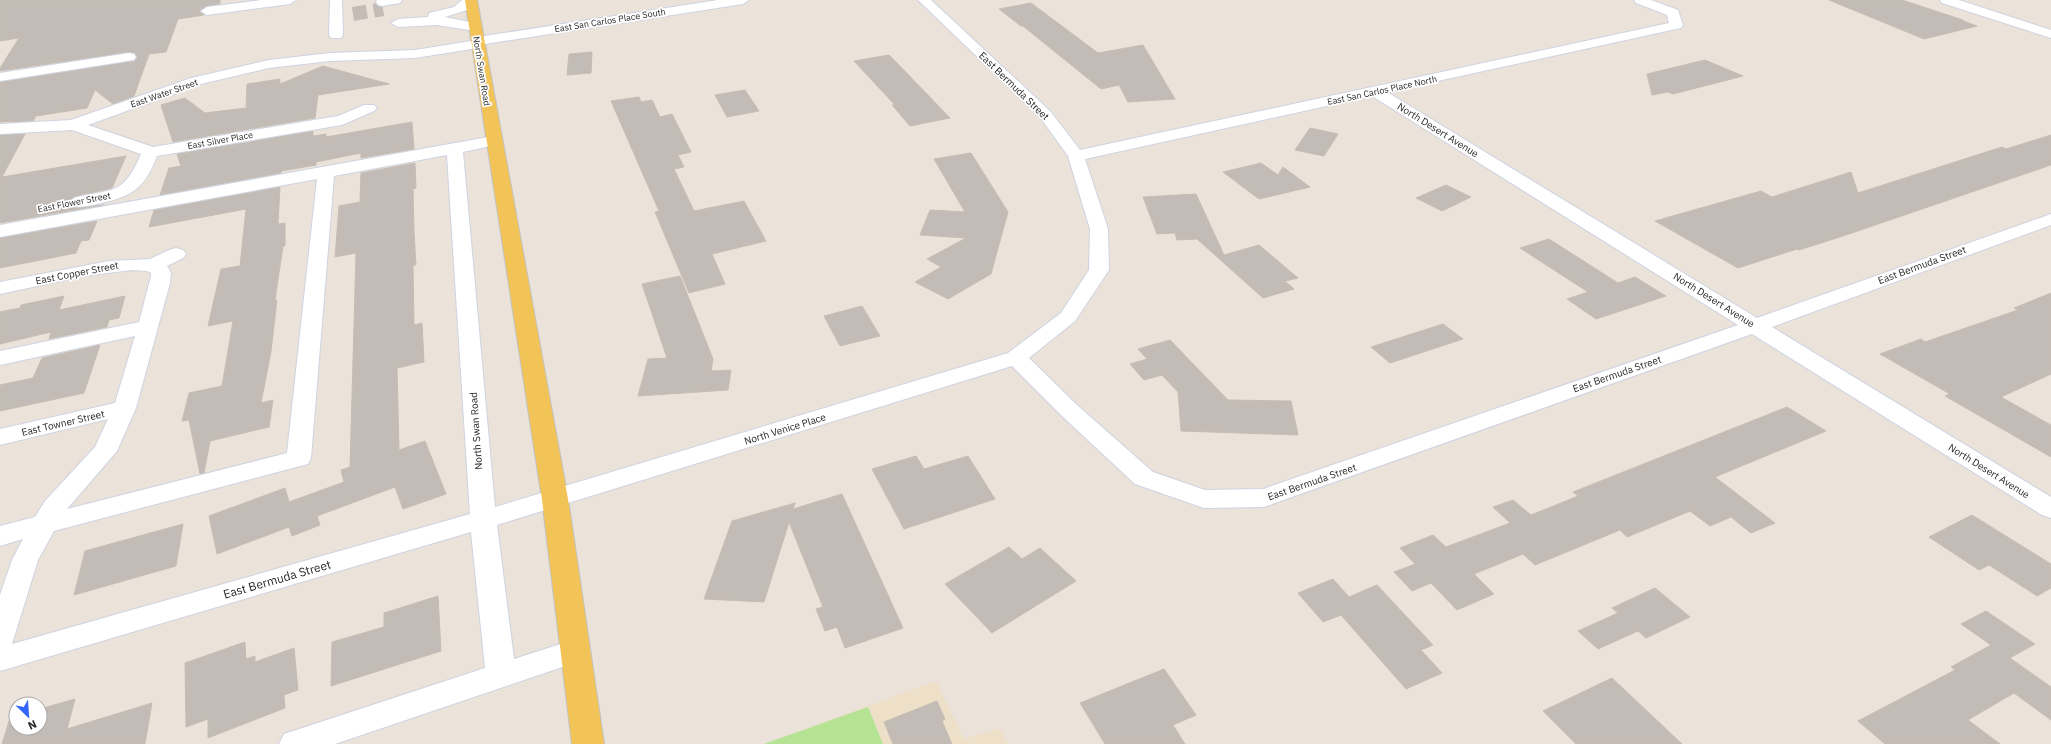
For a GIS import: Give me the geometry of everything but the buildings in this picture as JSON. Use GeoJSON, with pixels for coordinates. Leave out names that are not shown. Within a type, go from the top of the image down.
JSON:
{"type":"FeatureCollection","features":[{"type":"Feature","properties":{"kind":"main road","name":"North Swan Road"},"geometry":{"type":"LineString","coordinates":[[469,0],[477,36],[554,499],[588,744]]}},
{"type":"Feature","properties":{"kind":"street"},"geometry":{"type":"LineString","coordinates":[[207,11],[290,0]]}},
{"type":"Feature","properties":{"kind":"street"},"geometry":{"type":"LineString","coordinates":[[469,0],[467,4],[457,10],[398,23],[444,20],[458,21],[477,36]]}},
{"type":"Feature","properties":{"kind":"street","name":"East San Carlos Place South"},"geometry":{"type":"LineString","coordinates":[[477,36],[742,0]]}},
{"type":"Feature","properties":{"kind":"street","name":"East Bermuda Street"},"geometry":{"type":"LineString","coordinates":[[924,0],[1045,114],[1076,156],[1099,229],[1099,270],[1068,317],[1016,358],[1070,411],[1144,478],[1204,499],[1264,498],[1756,326],[2051,219]]}},
{"type":"Feature","properties":{"kind":"street","name":"East San Carlos Place North"},"geometry":{"type":"LineString","coordinates":[[1076,156],[1376,92],[1676,25],[1673,13],[1640,0]]}},
{"type":"Feature","properties":{"kind":"street"},"geometry":{"type":"LineString","coordinates":[[1946,0],[2051,34]]}},
{"type":"Feature","properties":{"kind":"street"},"geometry":{"type":"LineString","coordinates":[[383,5],[396,3]]}},
{"type":"Feature","properties":{"kind":"street"},"geometry":{"type":"LineString","coordinates":[[336,35],[341,9]]}},
{"type":"Feature","properties":{"kind":"street","name":"East Water Street"},"geometry":{"type":"LineString","coordinates":[[0,130],[73,125],[196,81],[229,72],[269,64],[330,57],[415,54],[477,36]]}},
{"type":"Feature","properties":{"kind":"street"},"geometry":{"type":"LineString","coordinates":[[0,77],[129,57]]}},
{"type":"Feature","properties":{"kind":"street"},"geometry":{"type":"LineString","coordinates":[[0,83],[54,75]]}},
{"type":"Feature","properties":{"kind":"street","name":"North Desert Avenue"},"geometry":{"type":"LineString","coordinates":[[1376,92],[2051,509]]}},
{"type":"Feature","properties":{"kind":"street","name":"East Silver Place"},"geometry":{"type":"LineString","coordinates":[[150,152],[342,120],[369,108]]}},
{"type":"Feature","properties":{"kind":"street"},"geometry":{"type":"LineString","coordinates":[[73,125],[142,147],[150,152]]}},
{"type":"Feature","properties":{"kind":"street"},"geometry":{"type":"LineString","coordinates":[[0,231],[494,142]]}},
{"type":"Feature","properties":{"kind":"street","name":"North Swan Road"},"geometry":{"type":"LineString","coordinates":[[454,149],[483,520],[501,675]]}},
{"type":"Feature","properties":{"kind":"street","name":"East Flower Street"},"geometry":{"type":"LineString","coordinates":[[0,216],[89,200],[125,190],[137,181],[150,152]]}},
{"type":"Feature","properties":{"kind":"street"},"geometry":{"type":"LineString","coordinates":[[0,536],[299,458],[326,172]]}},
{"type":"Feature","properties":{"kind":"street"},"geometry":{"type":"LineString","coordinates":[[0,638],[25,560],[54,506],[105,451],[125,408],[161,279],[159,269],[154,265],[176,254]]}},
{"type":"Feature","properties":{"kind":"street","name":"East Copper Street"},"geometry":{"type":"LineString","coordinates":[[0,288],[108,266],[130,264],[154,265]]}},
{"type":"Feature","properties":{"kind":"street"},"geometry":{"type":"LineString","coordinates":[[0,358],[147,327]]}},
{"type":"Feature","properties":{"kind":"street","name":"North Venice Place"},"geometry":{"type":"LineString","coordinates":[[554,499],[1016,358]]}},
{"type":"Feature","properties":{"kind":"street","name":"East Towner Street"},"geometry":{"type":"LineString","coordinates":[[0,437],[125,408]]}},
{"type":"Feature","properties":{"kind":"street","name":"East Bermuda Street"},"geometry":{"type":"LineString","coordinates":[[0,658],[554,499]]}},
{"type":"Feature","properties":{"kind":"street"},"geometry":{"type":"LineString","coordinates":[[295,744],[576,651]]}},
{"type":"Feature","properties":{"kind":"shaded area"},"geometry":{"type":"Polygon","coordinates":[[[936,681],[964,739],[1000,728],[1008,744],[764,744],[936,681]]]}},
{"type":"Feature","properties":{"kind":"green space"},"geometry":{"type":"Polygon","coordinates":[[[868,707],[883,744],[764,744],[868,707]]]}},
{"type":"Feature","properties":{"kind":"tunnel"},"geometry":{"type":"LineString","coordinates":[[353,14],[383,9]]}}]}
